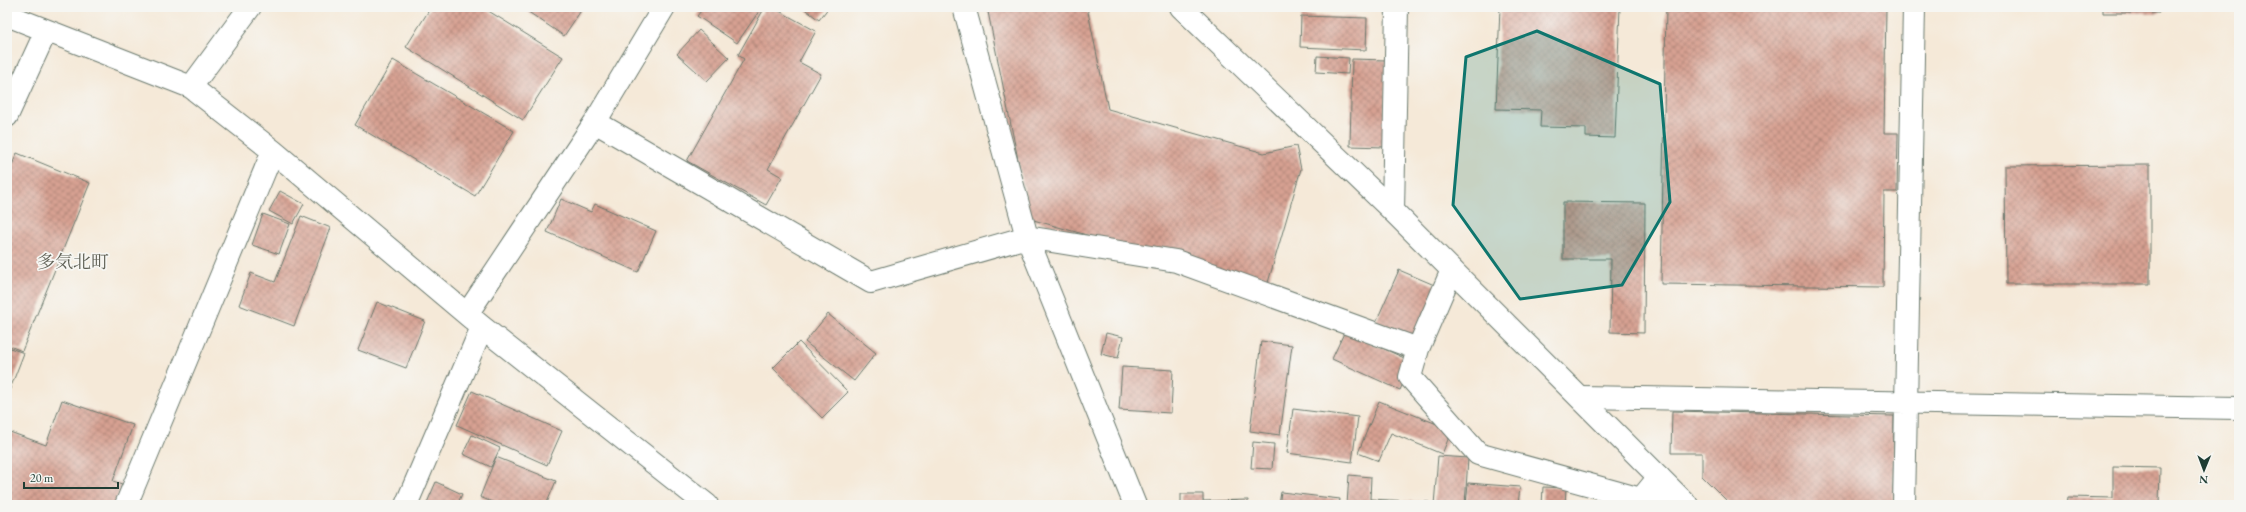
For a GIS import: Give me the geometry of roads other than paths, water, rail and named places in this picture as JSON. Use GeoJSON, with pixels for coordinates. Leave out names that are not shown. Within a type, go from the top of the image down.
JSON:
{"type":"FeatureCollection","features":[{"type":"Feature","properties":{"kind":"street"},"geometry":{"type":"LineString","coordinates":[[191,87],[250,7]]}},
{"type":"Feature","properties":{"kind":"street"},"geometry":{"type":"LineString","coordinates":[[406,505],[474,321],[664,7]]}},
{"type":"Feature","properties":{"kind":"street"},"geometry":{"type":"LineString","coordinates":[[964,7],[1027,237],[1135,505]]}},
{"type":"Feature","properties":{"kind":"street"},"geometry":{"type":"LineString","coordinates":[[1181,7],[1393,211],[1687,505]]}},
{"type":"Feature","properties":{"kind":"street"},"geometry":{"type":"LineString","coordinates":[[1393,211],[1397,7]]}},
{"type":"Feature","properties":{"kind":"street"},"geometry":{"type":"LineString","coordinates":[[1904,505],[1914,7]]}},
{"type":"Feature","properties":{"kind":"street"},"geometry":{"type":"LineString","coordinates":[[7,15],[191,87],[273,151],[687,498],[707,505]]}},
{"type":"Feature","properties":{"kind":"street"},"geometry":{"type":"LineString","coordinates":[[7,116],[46,31]]}},
{"type":"Feature","properties":{"kind":"street"},"geometry":{"type":"LineString","coordinates":[[595,122],[871,282],[1027,237],[1176,261],[1418,349]]}},
{"type":"Feature","properties":{"kind":"street"},"geometry":{"type":"LineString","coordinates":[[126,505],[273,151]]}},
{"type":"Feature","properties":{"kind":"street"},"geometry":{"type":"LineString","coordinates":[[1452,270],[1418,349],[1410,377],[1478,454],[1641,499],[1658,477]]}},
{"type":"Feature","properties":{"kind":"street"},"geometry":{"type":"LineString","coordinates":[[1580,397],[2239,408]]}},
{"type":"Feature","properties":{"kind":"street"},"geometry":{"type":"LineString","coordinates":[[1658,477],[1661,505]]}},
{"type":"Feature","properties":{"kind":"district","name":"多気北町"},"geometry":{"type":"Point","coordinates":[73,262]}}]}
